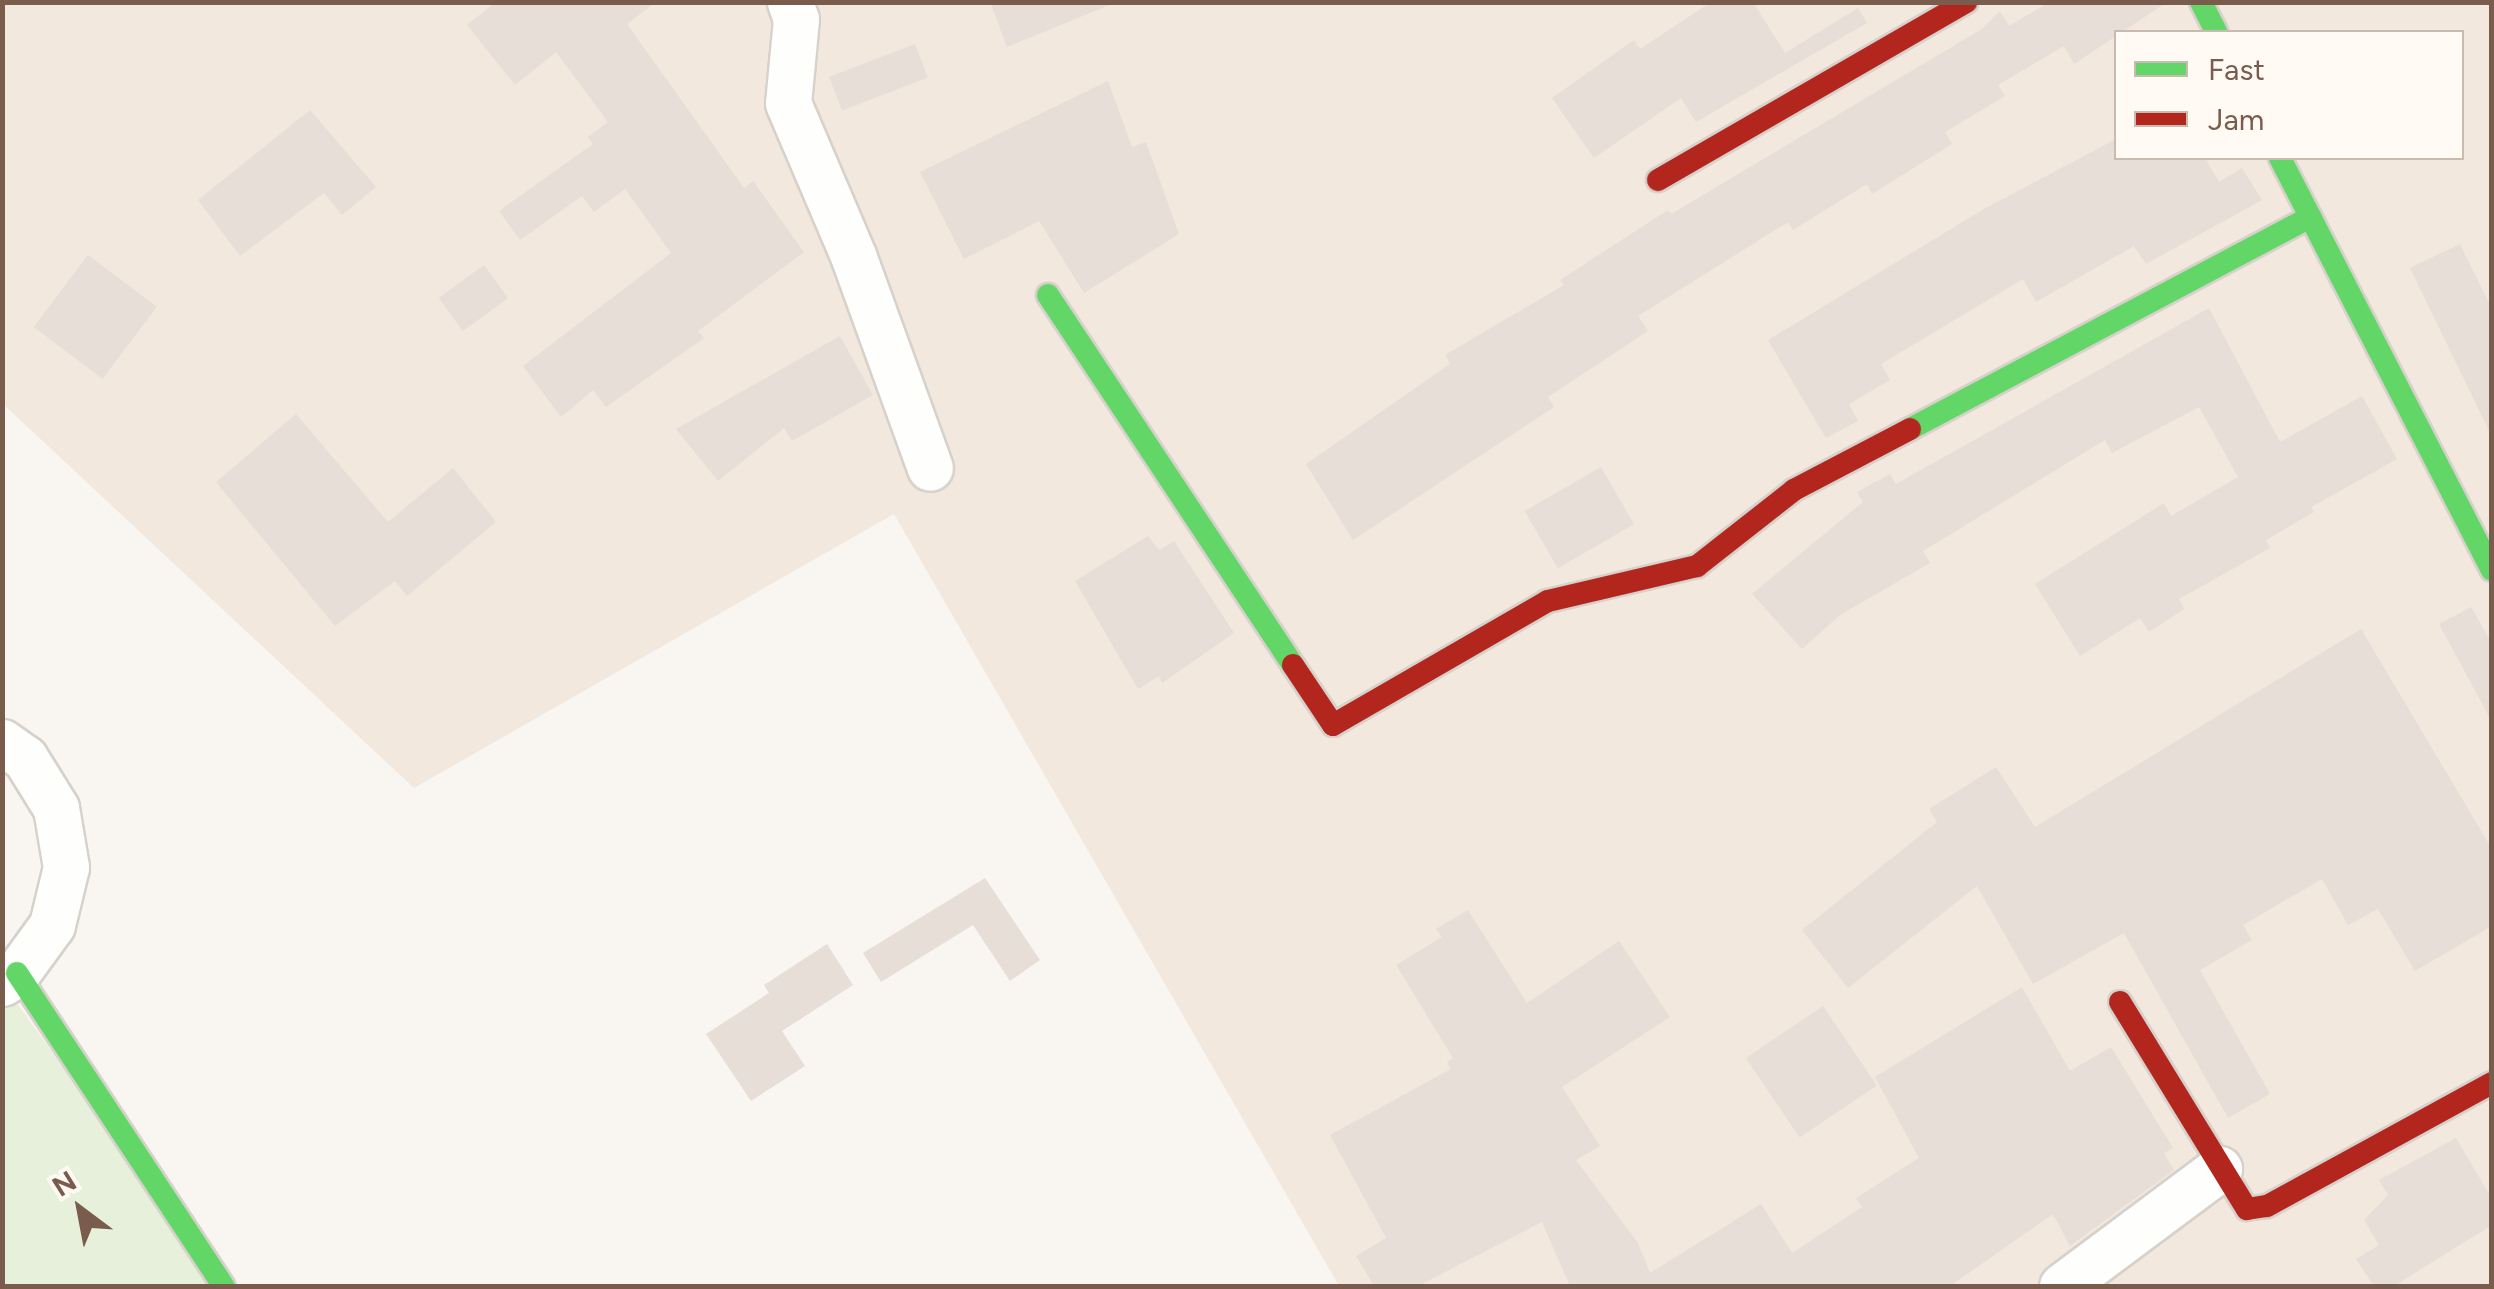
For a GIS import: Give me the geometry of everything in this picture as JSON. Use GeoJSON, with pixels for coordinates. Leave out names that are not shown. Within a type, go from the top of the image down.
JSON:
{"type":"FeatureCollection","features":[{"type":"Feature","properties":{"kind":"street"},"geometry":{"type":"LineString","coordinates":[[790,2],[796,19],[788,103],[930,468]]}},
{"type":"Feature","properties":{"kind":"street"},"geometry":{"type":"LineString","coordinates":[[1658,180],[1966,2]]}},
{"type":"Feature","properties":{"kind":"street"},"geometry":{"type":"LineString","coordinates":[[2201,2],[2215,30]]}},
{"type":"Feature","properties":{"kind":"street"},"geometry":{"type":"LineString","coordinates":[[2281,160],[2492,570]]}},
{"type":"Feature","properties":{"kind":"street"},"geometry":{"type":"LineString","coordinates":[[1048,294],[1332,725],[1548,601],[1697,566],[1794,490],[2310,217]]}},
{"type":"Feature","properties":{"kind":"street"},"geometry":{"type":"LineString","coordinates":[[2,742],[25,758],[56,808],[66,867],[52,925],[10,978],[223,1286]]}},
{"type":"Feature","properties":{"kind":"street"},"geometry":{"type":"LineString","coordinates":[[2120,1002],[2247,1209],[2267,1206],[2492,1083]]}},
{"type":"Feature","properties":{"kind":"street"},"geometry":{"type":"LineString","coordinates":[[2062,1286],[2219,1169]]}},
{"type":"Feature","properties":{"kind":"shaded area"},"geometry":{"type":"Polygon","coordinates":[[[2,3],[2491,3],[2491,1286],[1339,1286],[894,514],[414,788],[3,404],[2,3]]]}},
{"type":"Feature","properties":{"kind":"green space"},"geometry":{"type":"Polygon","coordinates":[[[2,983],[223,1286],[3,1286],[2,983]]]}},
{"type":"Feature","properties":{"kind":"building"},"geometry":{"type":"Polygon","coordinates":[[[496,2],[656,2],[627,24],[744,188],[753,181],[804,252],[698,331],[704,338],[606,407],[593,390],[561,417],[523,366],[671,253],[625,189],[594,212],[582,196],[520,240],[499,211],[593,144],[588,137],[608,122],[556,52],[515,85],[467,25],[496,2]]]}},
{"type":"Feature","properties":{"kind":"building"},"geometry":{"type":"Polygon","coordinates":[[[990,2],[1112,2],[1112,4],[1007,47],[990,2]]]}},
{"type":"Feature","properties":{"kind":"building"},"geometry":{"type":"Polygon","coordinates":[[[1711,2],[1753,2],[1785,53],[1858,8],[1867,23],[1696,122],[1681,98],[1594,158],[1552,98],[1634,40],[1640,49],[1711,2]]]}},
{"type":"Feature","properties":{"kind":"building"},"geometry":{"type":"Polygon","coordinates":[[[2050,2],[2167,2],[2125,30],[2114,30],[2114,37],[2074,64],[2064,46],[1998,85],[2005,96],[1945,132],[1952,144],[1872,194],[1867,184],[1793,230],[1788,222],[1638,316],[1648,331],[1548,397],[1554,407],[1353,540],[1306,464],[1450,364],[1445,355],[1564,285],[1560,280],[1668,210],[1671,214],[1982,29],[2000,11],[2009,26],[2050,2]]]}},
{"type":"Feature","properties":{"kind":"building"},"geometry":{"type":"Polygon","coordinates":[[[915,44],[928,78],[842,111],[829,77],[915,44]]]}},
{"type":"Feature","properties":{"kind":"building"},"geometry":{"type":"Polygon","coordinates":[[[1108,81],[1132,147],[1146,142],[1179,234],[1084,293],[1039,221],[964,259],[920,172],[1108,81]]]}},
{"type":"Feature","properties":{"kind":"building"},"geometry":{"type":"Polygon","coordinates":[[[310,110],[376,187],[342,215],[324,193],[240,256],[198,200],[310,110]]]}},
{"type":"Feature","properties":{"kind":"building"},"geometry":{"type":"Polygon","coordinates":[[[2114,140],[2114,160],[2206,160],[2219,182],[2242,168],[2262,200],[2146,264],[2134,246],[2036,302],[2023,279],[1881,364],[1890,380],[1849,404],[1858,421],[1826,438],[1768,340],[1984,209],[2114,140]]]}},
{"type":"Feature","properties":{"kind":"building"},"geometry":{"type":"Polygon","coordinates":[[[2460,244],[2492,309],[2492,437],[2410,268],[2460,244]]]}},
{"type":"Feature","properties":{"kind":"building"},"geometry":{"type":"Polygon","coordinates":[[[88,255],[157,307],[103,379],[34,327],[88,255]]]}},
{"type":"Feature","properties":{"kind":"building"},"geometry":{"type":"Polygon","coordinates":[[[484,265],[508,298],[463,331],[439,298],[484,265]]]}},
{"type":"Feature","properties":{"kind":"building"},"geometry":{"type":"Polygon","coordinates":[[[2209,308],[2280,442],[2362,396],[2397,459],[2311,507],[2314,512],[2266,540],[2270,548],[2179,599],[2184,609],[2149,632],[2140,618],[2080,656],[2035,584],[2164,503],[2171,516],[2238,477],[2199,407],[2112,453],[2105,440],[1923,551],[1930,563],[1840,615],[1802,649],[1752,594],[1863,502],[1857,492],[1890,474],[1896,484],[2209,308]]]}},
{"type":"Feature","properties":{"kind":"building"},"geometry":{"type":"Polygon","coordinates":[[[840,336],[873,395],[792,441],[784,428],[718,481],[676,429],[840,336]]]}},
{"type":"Feature","properties":{"kind":"building"},"geometry":{"type":"Polygon","coordinates":[[[296,414],[388,522],[453,468],[496,522],[407,596],[395,581],[335,626],[216,482],[296,414]]]}},
{"type":"Feature","properties":{"kind":"building"},"geometry":{"type":"Polygon","coordinates":[[[1601,467],[1634,524],[1558,568],[1525,511],[1601,467]]]}},
{"type":"Feature","properties":{"kind":"building"},"geometry":{"type":"Polygon","coordinates":[[[1148,536],[1159,550],[1174,541],[1234,633],[1162,683],[1159,676],[1138,689],[1075,581],[1148,536]]]}},
{"type":"Feature","properties":{"kind":"building"},"geometry":{"type":"Polygon","coordinates":[[[2471,607],[2492,644],[2492,722],[2439,624],[2471,607]]]}},
{"type":"Feature","properties":{"kind":"building"},"geometry":{"type":"Polygon","coordinates":[[[2361,629],[2492,849],[2492,926],[2415,971],[2378,909],[2348,925],[2322,879],[2243,925],[2252,940],[2200,970],[2270,1094],[2228,1118],[2124,933],[2033,984],[1977,886],[1848,988],[1802,930],[1937,822],[1929,809],[1996,767],[2035,827],[2361,629]]]}},
{"type":"Feature","properties":{"kind":"building"},"geometry":{"type":"Polygon","coordinates":[[[985,878],[1040,960],[1010,981],[973,925],[881,982],[863,953],[985,878]]]}},
{"type":"Feature","properties":{"kind":"building"},"geometry":{"type":"Polygon","coordinates":[[[1468,910],[1527,1003],[1619,941],[1670,1017],[1562,1087],[1600,1146],[1576,1160],[1638,1243],[1650,1273],[1761,1204],[1792,1253],[1862,1207],[1856,1198],[1919,1158],[1875,1077],[2022,987],[2070,1071],[2111,1047],[2173,1148],[2164,1153],[2174,1170],[2070,1246],[2053,1214],[1950,1286],[1570,1286],[1542,1222],[1418,1286],[1374,1286],[1356,1256],[1386,1238],[1330,1135],[1451,1069],[1447,1062],[1453,1058],[1396,965],[1442,937],[1436,929],[1468,910]]]}},
{"type":"Feature","properties":{"kind":"building"},"geometry":{"type":"Polygon","coordinates":[[[827,944],[853,985],[782,1031],[805,1066],[751,1101],[706,1034],[769,993],[764,985],[827,944]]]}},
{"type":"Feature","properties":{"kind":"building"},"geometry":{"type":"Polygon","coordinates":[[[1823,1006],[1877,1086],[1800,1138],[1746,1058],[1823,1006]]]}},
{"type":"Feature","properties":{"kind":"building"},"geometry":{"type":"Polygon","coordinates":[[[2456,1138],[2492,1199],[2492,1225],[2394,1286],[2374,1286],[2356,1259],[2379,1245],[2364,1220],[2388,1195],[2379,1180],[2456,1138]]]}},
{"type":"Feature","properties":{"kind":"traffic: fast"},"geometry":{"type":"LineString","coordinates":[[2201,2],[2215,30]]}},
{"type":"Feature","properties":{"kind":"traffic: fast"},"geometry":{"type":"LineString","coordinates":[[2281,160],[2492,570]]}},
{"type":"Feature","properties":{"kind":"traffic: fast"},"geometry":{"type":"LineString","coordinates":[[1910,429],[2310,217]]}},
{"type":"Feature","properties":{"kind":"traffic: fast"},"geometry":{"type":"LineString","coordinates":[[1048,295],[1293,665]]}},
{"type":"Feature","properties":{"kind":"traffic: fast"},"geometry":{"type":"LineString","coordinates":[[17,973],[223,1286]]}},
{"type":"Feature","properties":{"kind":"traffic: jam"},"geometry":{"type":"LineString","coordinates":[[1658,180],[1966,2]]}},
{"type":"Feature","properties":{"kind":"traffic: jam"},"geometry":{"type":"LineString","coordinates":[[1293,665],[1333,725],[1548,601],[1697,566],[1794,490],[1910,429]]}},
{"type":"Feature","properties":{"kind":"traffic: jam"},"geometry":{"type":"LineString","coordinates":[[2120,1002],[2247,1209],[2267,1206],[2492,1083]]}}]}
